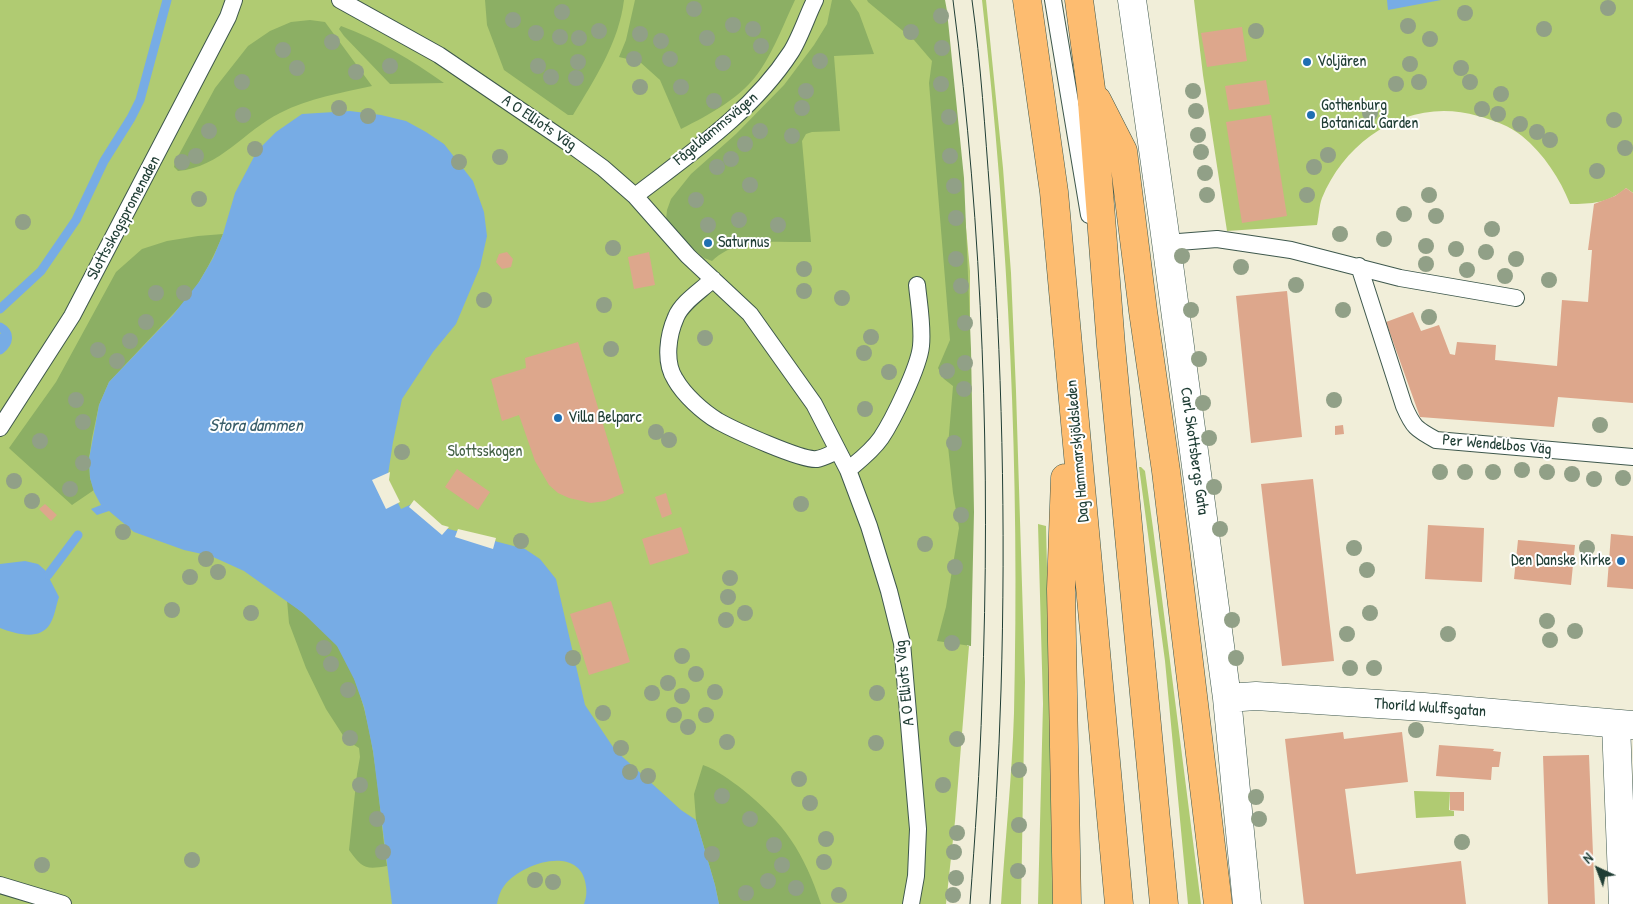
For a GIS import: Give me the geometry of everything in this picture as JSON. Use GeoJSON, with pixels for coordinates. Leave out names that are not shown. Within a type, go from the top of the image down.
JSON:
{"type":"FeatureCollection","features":[{"type":"Feature","properties":{"kind":"main road","name":"Dag Hammarskjöldsleden"},"geometry":{"type":"LineString","coordinates":[[1027,0],[1054,192],[1119,904]]}},
{"type":"Feature","properties":{"kind":"main road"},"geometry":{"type":"LineString","coordinates":[[1079,0],[1091,89],[1111,346],[1164,904]]}},
{"type":"Feature","properties":{"kind":"main road"},"geometry":{"type":"LineString","coordinates":[[1091,89],[1123,152],[1143,311],[1168,481],[1218,904]]}},
{"type":"Feature","properties":{"kind":"main road"},"geometry":{"type":"LineString","coordinates":[[1067,904],[1061,589],[1070,366]]}},
{"type":"Feature","properties":{"kind":"street","name":"Carl Skottsbergs Gata"},"geometry":{"type":"LineString","coordinates":[[1132,0],[1226,698],[1247,904]]}},
{"type":"Feature","properties":{"kind":"street","name":"Thorild Wulffsgatan"},"geometry":{"type":"LineString","coordinates":[[1226,698],[1256,696],[1424,707],[1625,725]]}},
{"type":"Feature","properties":{"kind":"street"},"geometry":{"type":"LineString","coordinates":[[1623,904],[1625,725]]}},
{"type":"Feature","properties":{"kind":"lane","name":"Slottsskogspromenaden"},"geometry":{"type":"LineString","coordinates":[[0,428],[76,308],[228,17],[234,0]]}},
{"type":"Feature","properties":{"kind":"lane","name":"A O Elliots Väg"},"geometry":{"type":"LineString","coordinates":[[340,0],[438,55],[603,168],[635,196],[688,256],[750,314],[814,404],[848,470],[869,526],[889,591],[902,643],[918,829],[916,876],[911,904]]}},
{"type":"Feature","properties":{"kind":"lane","name":"Fågeldammsvägen"},"geometry":{"type":"LineString","coordinates":[[635,196],[728,124],[765,88],[792,51],[815,0]]}},
{"type":"Feature","properties":{"kind":"lane"},"geometry":{"type":"LineString","coordinates":[[1053,0],[1111,346]]}},
{"type":"Feature","properties":{"kind":"lane"},"geometry":{"type":"LineString","coordinates":[[1166,244],[1217,239],[1291,250],[1400,278],[1516,298]]}},
{"type":"Feature","properties":{"kind":"lane","name":"Per Wendelbos Väg"},"geometry":{"type":"LineString","coordinates":[[1359,266],[1404,406],[1412,423],[1418,430],[1436,440],[1633,457]]}},
{"type":"Feature","properties":{"kind":"lane"},"geometry":{"type":"LineString","coordinates":[[713,279],[683,306],[676,316],[669,346],[669,364],[674,378],[682,389],[717,421],[791,454],[817,459],[838,451]]}},
{"type":"Feature","properties":{"kind":"lane"},"geometry":{"type":"LineString","coordinates":[[848,470],[867,454],[881,438],[902,399],[914,370],[921,348],[921,324],[917,285]]}},
{"type":"Feature","properties":{"kind":"lane"},"geometry":{"type":"LineString","coordinates":[[0,885],[63,904]]}},
{"type":"Feature","properties":{"kind":"green space","name":"Slottsskogen"},"geometry":{"type":"Polygon","coordinates":[[[0,0],[942,0],[950,54],[970,271],[970,591],[967,646],[969,646],[955,821],[946,904],[0,904],[0,0]]]}},
{"type":"Feature","properties":{"kind":"green space"},"geometry":{"type":"Polygon","coordinates":[[[485,0],[624,0],[617,31],[605,60],[573,115],[568,115],[504,70],[487,25],[485,0]]]}},
{"type":"Feature","properties":{"kind":"green space"},"geometry":{"type":"Polygon","coordinates":[[[635,0],[795,0],[771,53],[753,79],[725,104],[681,129],[660,80],[640,62],[619,57],[626,40],[635,0]]]}},
{"type":"Feature","properties":{"kind":"green space"},"geometry":{"type":"Polygon","coordinates":[[[832,0],[850,0],[859,13],[874,54],[834,56],[840,131],[812,132],[806,134],[802,141],[811,242],[746,244],[722,253],[712,261],[704,258],[670,228],[666,220],[671,199],[691,174],[736,134],[784,85],[827,24],[832,0]]]}},
{"type":"Feature","properties":{"kind":"green space"},"geometry":{"type":"Polygon","coordinates":[[[867,0],[945,0],[947,11],[964,178],[971,349],[974,512],[971,646],[937,641],[946,607],[959,528],[948,446],[953,386],[944,379],[938,368],[950,340],[929,83],[932,61],[914,40],[867,0]]]}},
{"type":"Feature","properties":{"kind":"green space"},"geometry":{"type":"Polygon","coordinates":[[[982,0],[986,0],[1003,168],[1011,273],[1025,682],[1021,904],[1001,904],[1014,713],[1014,445],[1006,267],[982,0]]]}},
{"type":"Feature","properties":{"kind":"green space","name":"Gothenburg Botanical Garden"},"geometry":{"type":"Polygon","coordinates":[[[1194,0],[1633,0],[1633,193],[1626,188],[1607,200],[1570,204],[1556,176],[1544,159],[1517,132],[1490,119],[1478,116],[1453,111],[1429,112],[1406,117],[1385,127],[1365,140],[1348,157],[1333,176],[1322,198],[1317,225],[1227,231],[1203,75],[1194,0]]]}},
{"type":"Feature","properties":{"kind":"green space"},"geometry":{"type":"Polygon","coordinates":[[[310,20],[325,22],[372,86],[302,103],[267,120],[220,156],[193,168],[178,171],[174,167],[175,162],[215,88],[248,46],[270,31],[291,22],[310,20]]]}},
{"type":"Feature","properties":{"kind":"green space"},"geometry":{"type":"Polygon","coordinates":[[[341,26],[394,51],[444,83],[390,84],[344,36],[339,29],[341,26]]]}},
{"type":"Feature","properties":{"kind":"green space"},"geometry":{"type":"Polygon","coordinates":[[[223,234],[208,267],[189,297],[109,382],[99,405],[89,459],[90,478],[94,490],[72,505],[9,448],[56,382],[116,272],[142,249],[167,241],[223,234]]]}},
{"type":"Feature","properties":{"kind":"green space"},"geometry":{"type":"Polygon","coordinates":[[[1139,467],[1145,471],[1201,904],[1188,904],[1165,661],[1139,467]]]}},
{"type":"Feature","properties":{"kind":"green space"},"geometry":{"type":"Polygon","coordinates":[[[1038,524],[1046,526],[1055,904],[1038,904],[1043,704],[1038,524]]]}},
{"type":"Feature","properties":{"kind":"green space"},"geometry":{"type":"Polygon","coordinates":[[[287,600],[334,641],[351,671],[361,697],[373,753],[387,866],[374,868],[365,866],[357,861],[349,850],[360,757],[359,748],[346,740],[326,709],[306,668],[289,623],[287,600]]]}},
{"type":"Feature","properties":{"kind":"green space"},"geometry":{"type":"Polygon","coordinates":[[[703,765],[718,772],[742,789],[770,814],[800,854],[821,904],[719,904],[696,820],[694,794],[703,765]]]}},
{"type":"Feature","properties":{"kind":"green space"},"geometry":{"type":"Polygon","coordinates":[[[1414,791],[1450,792],[1449,810],[1454,811],[1454,816],[1416,818],[1414,791]]]}},
{"type":"Feature","properties":{"kind":"water"},"geometry":{"type":"Polygon","coordinates":[[[1387,0],[1441,0],[1388,10],[1387,0]]]}},
{"type":"Feature","properties":{"kind":"water","name":"Stora dammen"},"geometry":{"type":"Polygon","coordinates":[[[350,111],[381,115],[406,121],[444,144],[473,181],[484,212],[487,236],[480,267],[456,324],[433,352],[402,399],[387,481],[401,509],[414,503],[441,527],[525,549],[540,559],[556,579],[585,705],[615,750],[681,810],[696,820],[719,904],[584,904],[586,887],[580,870],[571,864],[560,861],[534,865],[522,871],[504,886],[497,904],[392,904],[373,751],[364,707],[354,679],[337,646],[303,613],[244,571],[211,556],[184,550],[134,532],[109,511],[97,515],[91,509],[101,505],[94,492],[90,478],[89,459],[99,405],[109,382],[173,315],[199,282],[213,258],[223,234],[235,193],[257,151],[276,132],[302,114],[350,111]]]}},
{"type":"Feature","properties":{"kind":"water"},"geometry":{"type":"Polygon","coordinates":[[[25,561],[38,564],[45,570],[59,597],[50,624],[46,629],[40,633],[27,635],[0,628],[0,564],[25,561]]]}},
{"type":"Feature","properties":{"kind":"pier"},"geometry":{"type":"Polygon","coordinates":[[[390,472],[389,480],[400,502],[386,509],[372,480],[390,472]]]}},
{"type":"Feature","properties":{"kind":"pier"},"geometry":{"type":"Polygon","coordinates":[[[414,500],[442,525],[449,527],[442,535],[409,507],[414,500]]]}},
{"type":"Feature","properties":{"kind":"pier"},"geometry":{"type":"Polygon","coordinates":[[[458,529],[496,538],[493,549],[455,537],[458,529]]]}},
{"type":"Feature","properties":{"kind":"building"},"geometry":{"type":"Polygon","coordinates":[[[1242,27],[1247,61],[1207,67],[1201,33],[1242,27]]]}},
{"type":"Feature","properties":{"kind":"building"},"geometry":{"type":"Polygon","coordinates":[[[1266,80],[1270,104],[1229,110],[1225,86],[1266,80]]]}},
{"type":"Feature","properties":{"kind":"building"},"geometry":{"type":"Polygon","coordinates":[[[1271,115],[1287,216],[1242,223],[1226,122],[1271,115]]]}},
{"type":"Feature","properties":{"kind":"building"},"geometry":{"type":"Polygon","coordinates":[[[1626,188],[1633,193],[1633,403],[1558,397],[1554,427],[1420,417],[1386,322],[1413,312],[1421,331],[1439,325],[1450,354],[1455,355],[1457,342],[1496,345],[1495,360],[1557,366],[1562,300],[1588,302],[1592,250],[1588,250],[1594,204],[1615,196],[1626,188]]]}},
{"type":"Feature","properties":{"kind":"building"},"geometry":{"type":"Polygon","coordinates":[[[507,252],[513,259],[511,267],[502,269],[496,262],[499,254],[507,252]]]}},
{"type":"Feature","properties":{"kind":"building"},"geometry":{"type":"Polygon","coordinates":[[[649,252],[655,285],[634,289],[628,257],[649,252]]]}},
{"type":"Feature","properties":{"kind":"building"},"geometry":{"type":"Polygon","coordinates":[[[1287,291],[1302,437],[1251,443],[1236,296],[1287,291]]]}},
{"type":"Feature","properties":{"kind":"building"},"geometry":{"type":"Polygon","coordinates":[[[578,342],[624,493],[605,501],[591,503],[569,498],[558,493],[549,485],[535,461],[519,415],[502,421],[491,379],[526,368],[525,358],[578,342]]]}},
{"type":"Feature","properties":{"kind":"building"},"geometry":{"type":"Polygon","coordinates":[[[1343,425],[1344,434],[1335,435],[1335,426],[1343,425]]]}},
{"type":"Feature","properties":{"kind":"building"},"geometry":{"type":"Polygon","coordinates":[[[457,469],[490,492],[478,510],[445,487],[457,469]]]}},
{"type":"Feature","properties":{"kind":"building"},"geometry":{"type":"Polygon","coordinates":[[[1313,479],[1334,661],[1282,666],[1261,484],[1313,479]]]}},
{"type":"Feature","properties":{"kind":"building"},"geometry":{"type":"Polygon","coordinates":[[[666,493],[672,514],[662,518],[655,497],[666,493]]]}},
{"type":"Feature","properties":{"kind":"building"},"geometry":{"type":"Polygon","coordinates":[[[45,504],[57,515],[51,521],[39,509],[45,504]]]}},
{"type":"Feature","properties":{"kind":"building"},"geometry":{"type":"Polygon","coordinates":[[[1428,525],[1484,528],[1482,582],[1425,579],[1428,525]]]}},
{"type":"Feature","properties":{"kind":"building"},"geometry":{"type":"Polygon","coordinates":[[[681,527],[689,553],[650,565],[642,539],[681,527]]]}},
{"type":"Feature","properties":{"kind":"building","name":"Den Danske Kirke"},"geometry":{"type":"Polygon","coordinates":[[[1611,534],[1633,536],[1633,589],[1607,587],[1611,534]]]}},
{"type":"Feature","properties":{"kind":"building"},"geometry":{"type":"Polygon","coordinates":[[[1518,540],[1575,545],[1571,585],[1514,579],[1518,540]]]}},
{"type":"Feature","properties":{"kind":"building"},"geometry":{"type":"Polygon","coordinates":[[[611,601],[630,662],[589,675],[570,614],[611,601]]]}},
{"type":"Feature","properties":{"kind":"building"},"geometry":{"type":"Polygon","coordinates":[[[1343,732],[1344,739],[1402,732],[1408,782],[1345,789],[1356,874],[1461,861],[1466,904],[1304,904],[1285,739],[1343,732]]]}},
{"type":"Feature","properties":{"kind":"building"},"geometry":{"type":"Polygon","coordinates":[[[1439,745],[1494,749],[1493,751],[1501,752],[1499,767],[1492,767],[1491,780],[1436,776],[1439,745]]]}},
{"type":"Feature","properties":{"kind":"building"},"geometry":{"type":"Polygon","coordinates":[[[1589,755],[1595,904],[1548,904],[1543,756],[1589,755]]]}},
{"type":"Feature","properties":{"kind":"building"},"geometry":{"type":"Polygon","coordinates":[[[1450,792],[1464,792],[1464,811],[1450,810],[1450,792]]]}},
{"type":"Feature","properties":{"kind":"waterway"},"geometry":{"type":"LineString","coordinates":[[0,309],[41,271],[76,220],[104,161],[140,100],[167,0]]}},
{"type":"Feature","properties":{"kind":"waterway"},"geometry":{"type":"LineString","coordinates":[[0,327],[4,329],[8,338],[0,350]]}},
{"type":"Feature","properties":{"kind":"waterway"},"geometry":{"type":"LineString","coordinates":[[48,575],[78,535]]}},
{"type":"Feature","properties":{"kind":"tram line"},"geometry":{"type":"LineString","coordinates":[[953,0],[963,87],[978,262],[985,437],[985,612],[979,776],[970,904]]}},
{"type":"Feature","properties":{"kind":"tram line"},"geometry":{"type":"LineString","coordinates":[[972,0],[990,195],[1002,442],[1001,690],[990,904]]}},
{"type":"Feature","properties":{"kind":"place","name":"Voljären"},"geometry":{"type":"Point","coordinates":[1307,62]}},
{"type":"Feature","properties":{"kind":"place","name":"Gothenburg Botanical Garden"},"geometry":{"type":"Point","coordinates":[1311,115]}},
{"type":"Feature","properties":{"kind":"place","name":"Saturnus"},"geometry":{"type":"Point","coordinates":[708,243]}},
{"type":"Feature","properties":{"kind":"place","name":"Villa Belparc"},"geometry":{"type":"Point","coordinates":[558,418]}},
{"type":"Feature","properties":{"kind":"place","name":"Den Danske Kirke"},"geometry":{"type":"Point","coordinates":[1621,561]}}]}
